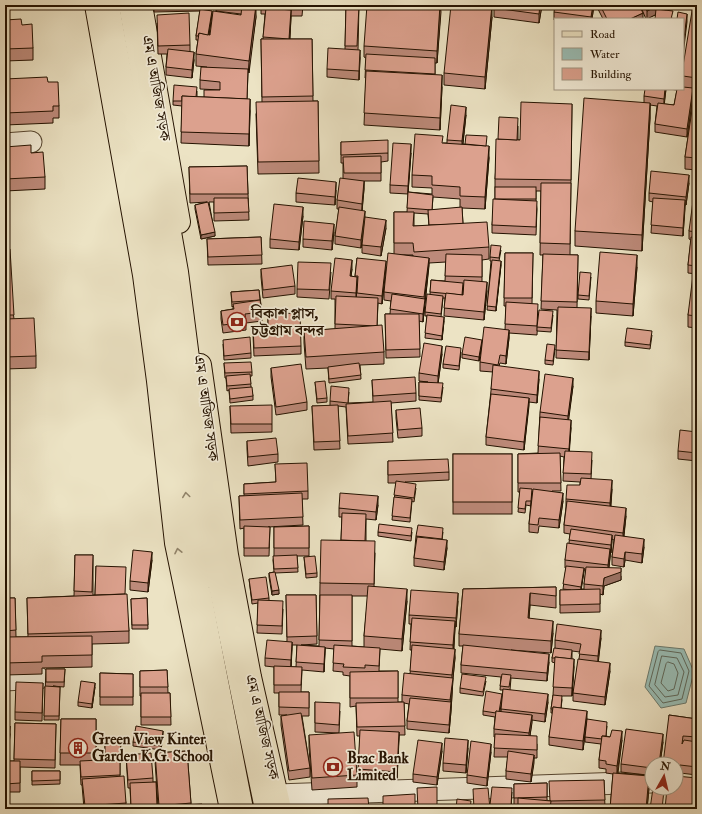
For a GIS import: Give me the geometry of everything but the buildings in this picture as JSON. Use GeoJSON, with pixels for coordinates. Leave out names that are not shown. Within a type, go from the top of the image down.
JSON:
{"type":"FeatureCollection","features":[{"type":"Feature","properties":{"kind":"main road"},"geometry":{"type":"LineString","coordinates":[[96,5],[144,275],[158,381],[176,543],[231,809]]}},
{"type":"Feature","properties":{"kind":"main road"},"geometry":{"type":"LineString","coordinates":[[108,5],[157,274],[199,589],[242,809]]}},
{"type":"Feature","properties":{"kind":"main road"},"geometry":{"type":"LineString","coordinates":[[130,5],[177,272],[204,483],[220,586],[274,804]]}},
{"type":"Feature","properties":{"kind":"main road","name":"এম এ আজিজ সড়ক"},"geometry":{"type":"LineString","coordinates":[[141,5],[188,273],[201,378],[229,563],[274,804]]}},
{"type":"Feature","properties":{"kind":"street"},"geometry":{"type":"LineString","coordinates":[[5,144],[31,142]]}},
{"type":"Feature","properties":{"kind":"street"},"geometry":{"type":"LineString","coordinates":[[5,680],[39,678]]}},
{"type":"Feature","properties":{"kind":"street"},"geometry":{"type":"LineString","coordinates":[[274,804],[644,782]]}},
{"type":"Feature","properties":{"kind":"water"},"geometry":{"type":"Polygon","coordinates":[[[655,646],[684,649],[694,672],[686,703],[661,708],[645,687],[655,646]]]}},
{"type":"Feature","properties":{"kind":"place","name":"বিকাশ প্লাস, চট্টগ্রাম বন্দর"},"geometry":{"type":"Point","coordinates":[237,322]}},
{"type":"Feature","properties":{"kind":"place","name":"Green View Kinter Garden K.G. School"},"geometry":{"type":"Point","coordinates":[78,748]}},
{"type":"Feature","properties":{"kind":"place","name":"Brac Bank Limited"},"geometry":{"type":"Point","coordinates":[333,767]}}]}
